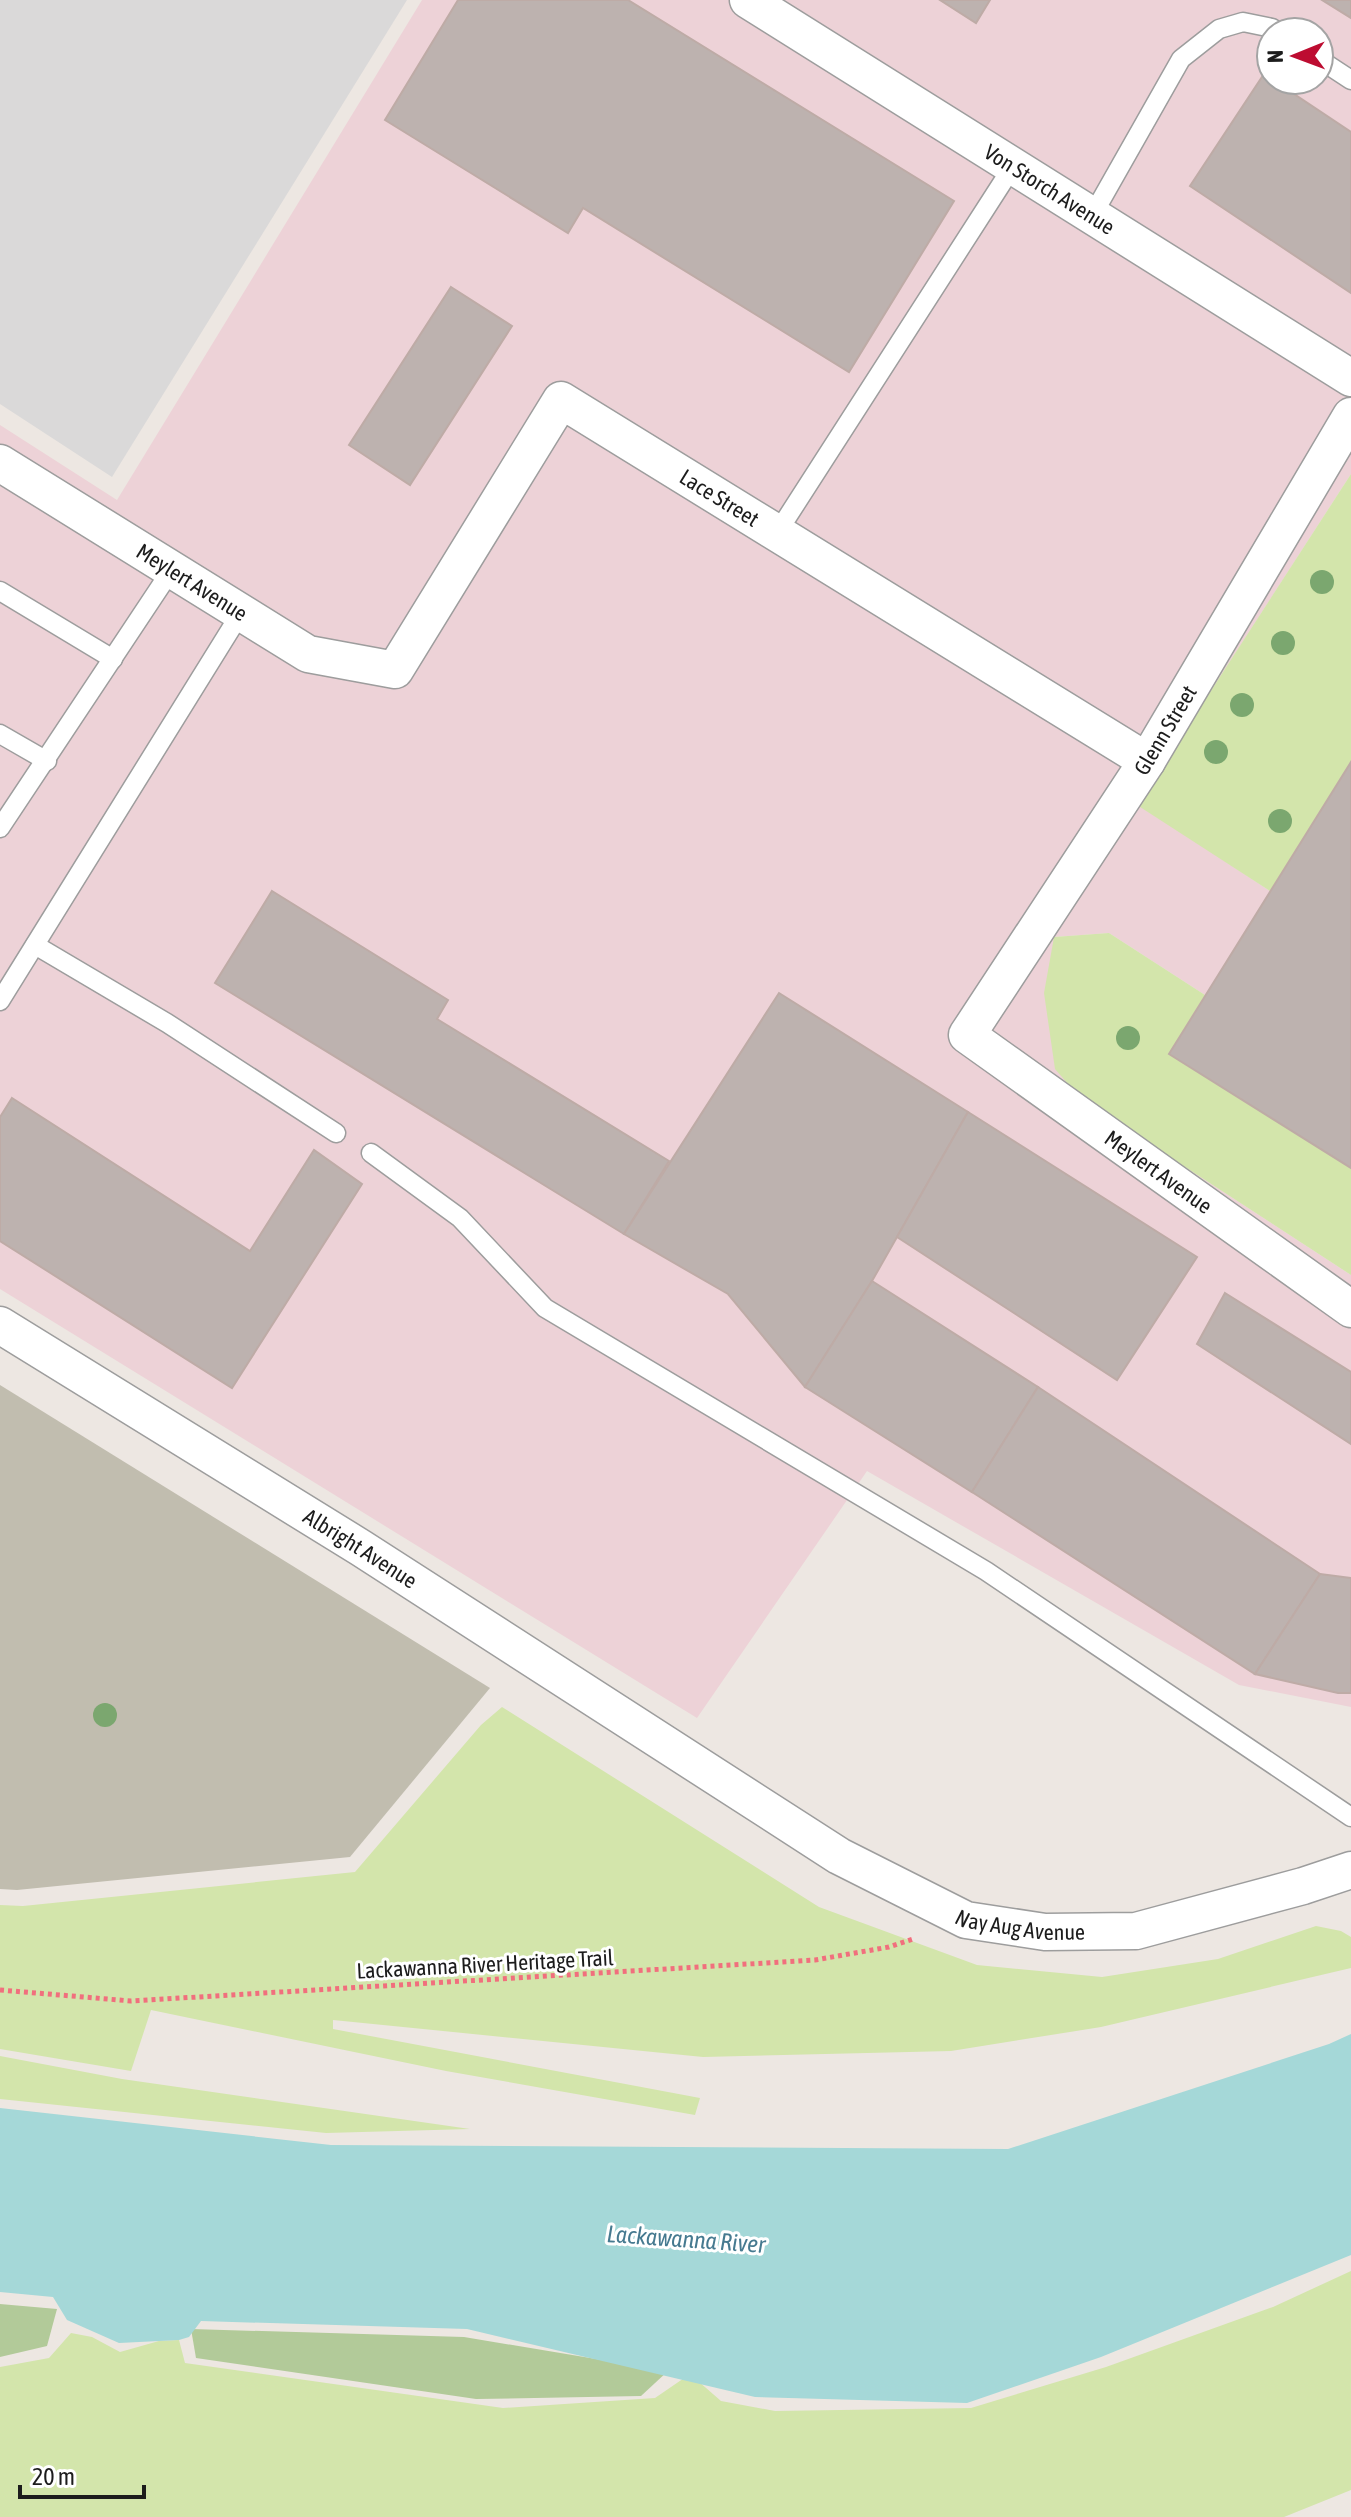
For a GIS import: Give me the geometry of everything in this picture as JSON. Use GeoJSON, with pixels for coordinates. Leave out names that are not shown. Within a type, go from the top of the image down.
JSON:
{"type":"FeatureCollection","features":[{"type":"Feature","properties":{"kind":"street","name":"Von Storch Avenue"},"geometry":{"type":"LineString","coordinates":[[748,0],[1351,378]]}},
{"type":"Feature","properties":{"kind":"street","name":"Lace Street"},"geometry":{"type":"LineString","coordinates":[[395,670],[561,400],[1147,761]]}},
{"type":"Feature","properties":{"kind":"street","name":"Glenn Street"},"geometry":{"type":"LineString","coordinates":[[967,1035],[1147,761],[1351,416]]}},
{"type":"Feature","properties":{"kind":"street","name":"Meylert Avenue"},"geometry":{"type":"LineString","coordinates":[[0,463],[308,654],[395,670]]}},
{"type":"Feature","properties":{"kind":"street","name":"Meylert Avenue"},"geometry":{"type":"LineString","coordinates":[[967,1035],[1351,1309]]}},
{"type":"Feature","properties":{"kind":"street","name":"Albright Avenue"},"geometry":{"type":"LineString","coordinates":[[0,1325],[374,1556],[720,1778]]}},
{"type":"Feature","properties":{"kind":"street","name":"Nay Aug Avenue"},"geometry":{"type":"LineString","coordinates":[[720,1778],[839,1856],[966,1920],[1045,1932],[1136,1931],[1351,1870]]}},
{"type":"Feature","properties":{"kind":"lane"},"geometry":{"type":"LineString","coordinates":[[1092,216],[1181,59],[1219,29],[1243,22],[1255,24]]}},
{"type":"Feature","properties":{"kind":"lane"},"geometry":{"type":"LineString","coordinates":[[777,533],[1013,166]]}},
{"type":"Feature","properties":{"kind":"lane"},"geometry":{"type":"LineString","coordinates":[[0,828],[172,569]]}},
{"type":"Feature","properties":{"kind":"lane"},"geometry":{"type":"LineString","coordinates":[[0,591],[113,659]]}},
{"type":"Feature","properties":{"kind":"lane"},"geometry":{"type":"LineString","coordinates":[[0,1001],[242,611]]}},
{"type":"Feature","properties":{"kind":"lane"},"geometry":{"type":"LineString","coordinates":[[0,734],[47,761]]}},
{"type":"Feature","properties":{"kind":"lane"},"geometry":{"type":"LineString","coordinates":[[35,945],[167,1023],[336,1133]]}},
{"type":"Feature","properties":{"kind":"lane"},"geometry":{"type":"LineString","coordinates":[[371,1153],[460,1218],[545,1308],[986,1571],[1351,1817]]}},
{"type":"Feature","properties":{"kind":"path","name":"Lackawanna River Heritage Trail"},"geometry":{"type":"LineString","coordinates":[[0,1990],[131,2001],[815,1960],[889,1947],[966,1920]]}},
{"type":"Feature","properties":{"kind":"shaded area"},"geometry":{"type":"Polygon","coordinates":[[[0,0],[407,0],[112,477],[0,404],[0,0]]]}},
{"type":"Feature","properties":{"kind":"shaded area"},"geometry":{"type":"Polygon","coordinates":[[[422,0],[1351,0],[1351,474],[1138,804],[1270,891],[1351,762],[1351,1168],[1169,1054],[1205,995],[1109,933],[1054,937],[1082,1100],[1351,1275],[1351,1707],[1239,1685],[867,1471],[697,1718],[0,1289],[0,425],[117,500],[422,0]]]}},
{"type":"Feature","properties":{"kind":"shaded area"},"geometry":{"type":"Polygon","coordinates":[[[0,1385],[490,1688],[350,1857],[17,1890],[0,1889],[0,1385]]]}},
{"type":"Feature","properties":{"kind":"green space"},"geometry":{"type":"Polygon","coordinates":[[[1351,474],[1351,762],[1270,891],[1137,805],[1351,474]]]}},
{"type":"Feature","properties":{"kind":"green space"},"geometry":{"type":"Polygon","coordinates":[[[1109,933],[1205,995],[1169,1054],[1351,1168],[1351,1275],[1082,1100],[1055,1069],[1044,993],[1054,937],[1109,933]]]}},
{"type":"Feature","properties":{"kind":"green space"},"geometry":{"type":"Polygon","coordinates":[[[502,1707],[819,1907],[977,1965],[1102,1977],[1218,1959],[1316,1926],[1341,1931],[1351,1937],[1351,1968],[1101,2027],[951,2051],[703,2057],[333,2020],[333,2029],[700,2098],[695,2115],[446,2071],[151,2010],[131,2071],[0,2049],[0,1905],[23,1906],[355,1872],[481,1725],[502,1707]]]}},
{"type":"Feature","properties":{"kind":"green space"},"geometry":{"type":"Polygon","coordinates":[[[0,2056],[122,2079],[470,2129],[326,2133],[0,2099],[0,2056]]]}},
{"type":"Feature","properties":{"kind":"green space"},"geometry":{"type":"Polygon","coordinates":[[[1351,2271],[1351,2490],[1284,2517],[0,2517],[0,2367],[49,2358],[71,2333],[92,2337],[120,2352],[159,2341],[179,2340],[185,2363],[503,2408],[655,2398],[690,2374],[721,2401],[775,2411],[971,2408],[1106,2367],[1273,2307],[1351,2271]]]}},
{"type":"Feature","properties":{"kind":"green space"},"geometry":{"type":"Polygon","coordinates":[[[0,2304],[57,2309],[47,2346],[0,2357],[0,2304]]]}},
{"type":"Feature","properties":{"kind":"green space"},"geometry":{"type":"Polygon","coordinates":[[[191,2329],[464,2337],[668,2371],[641,2396],[476,2399],[196,2358],[191,2329]]]}},
{"type":"Feature","properties":{"kind":"water","name":"Lackawanna River"},"geometry":{"type":"Polygon","coordinates":[[[1351,2034],[1351,2255],[1101,2357],[967,2403],[755,2397],[467,2329],[201,2321],[189,2337],[179,2340],[119,2343],[67,2320],[53,2297],[0,2292],[0,2108],[331,2145],[1008,2149],[1329,2044],[1351,2034]]]}},
{"type":"Feature","properties":{"kind":"building"},"geometry":{"type":"Polygon","coordinates":[[[458,0],[628,0],[954,201],[849,372],[583,208],[568,233],[385,120],[458,0]]]}},
{"type":"Feature","properties":{"kind":"building"},"geometry":{"type":"Polygon","coordinates":[[[940,0],[990,0],[976,23],[940,0]]]}},
{"type":"Feature","properties":{"kind":"building"},"geometry":{"type":"Polygon","coordinates":[[[1322,0],[1351,0],[1351,18],[1322,0]]]}},
{"type":"Feature","properties":{"kind":"building"},"geometry":{"type":"Polygon","coordinates":[[[1255,88],[1255,96],[1297,96],[1351,132],[1351,293],[1190,186],[1255,88]]]}},
{"type":"Feature","properties":{"kind":"building"},"geometry":{"type":"Polygon","coordinates":[[[451,287],[512,326],[410,485],[349,445],[451,287]]]}},
{"type":"Feature","properties":{"kind":"building"},"geometry":{"type":"Polygon","coordinates":[[[1351,762],[1351,1168],[1169,1054],[1351,762]]]}},
{"type":"Feature","properties":{"kind":"building"},"geometry":{"type":"Polygon","coordinates":[[[272,891],[448,1000],[437,1019],[669,1161],[624,1234],[215,983],[272,891]]]}},
{"type":"Feature","properties":{"kind":"building"},"geometry":{"type":"Polygon","coordinates":[[[779,993],[968,1112],[872,1281],[805,1387],[728,1294],[624,1234],[779,993]]]}},
{"type":"Feature","properties":{"kind":"building"},"geometry":{"type":"Polygon","coordinates":[[[12,1098],[250,1251],[314,1150],[362,1184],[232,1388],[0,1241],[0,1117],[12,1098]]]}},
{"type":"Feature","properties":{"kind":"building"},"geometry":{"type":"Polygon","coordinates":[[[968,1112],[1197,1257],[1117,1380],[897,1237],[968,1112]]]}},
{"type":"Feature","properties":{"kind":"building"},"geometry":{"type":"Polygon","coordinates":[[[872,1281],[1038,1387],[972,1492],[805,1387],[872,1281]]]}},
{"type":"Feature","properties":{"kind":"building"},"geometry":{"type":"Polygon","coordinates":[[[1225,1293],[1351,1372],[1351,1444],[1197,1344],[1225,1293]]]}},
{"type":"Feature","properties":{"kind":"building"},"geometry":{"type":"Polygon","coordinates":[[[1038,1387],[1320,1574],[1255,1674],[972,1492],[1038,1387]]]}},
{"type":"Feature","properties":{"kind":"building"},"geometry":{"type":"Polygon","coordinates":[[[1320,1574],[1351,1578],[1351,1693],[1338,1693],[1255,1674],[1320,1574]]]}}]}
